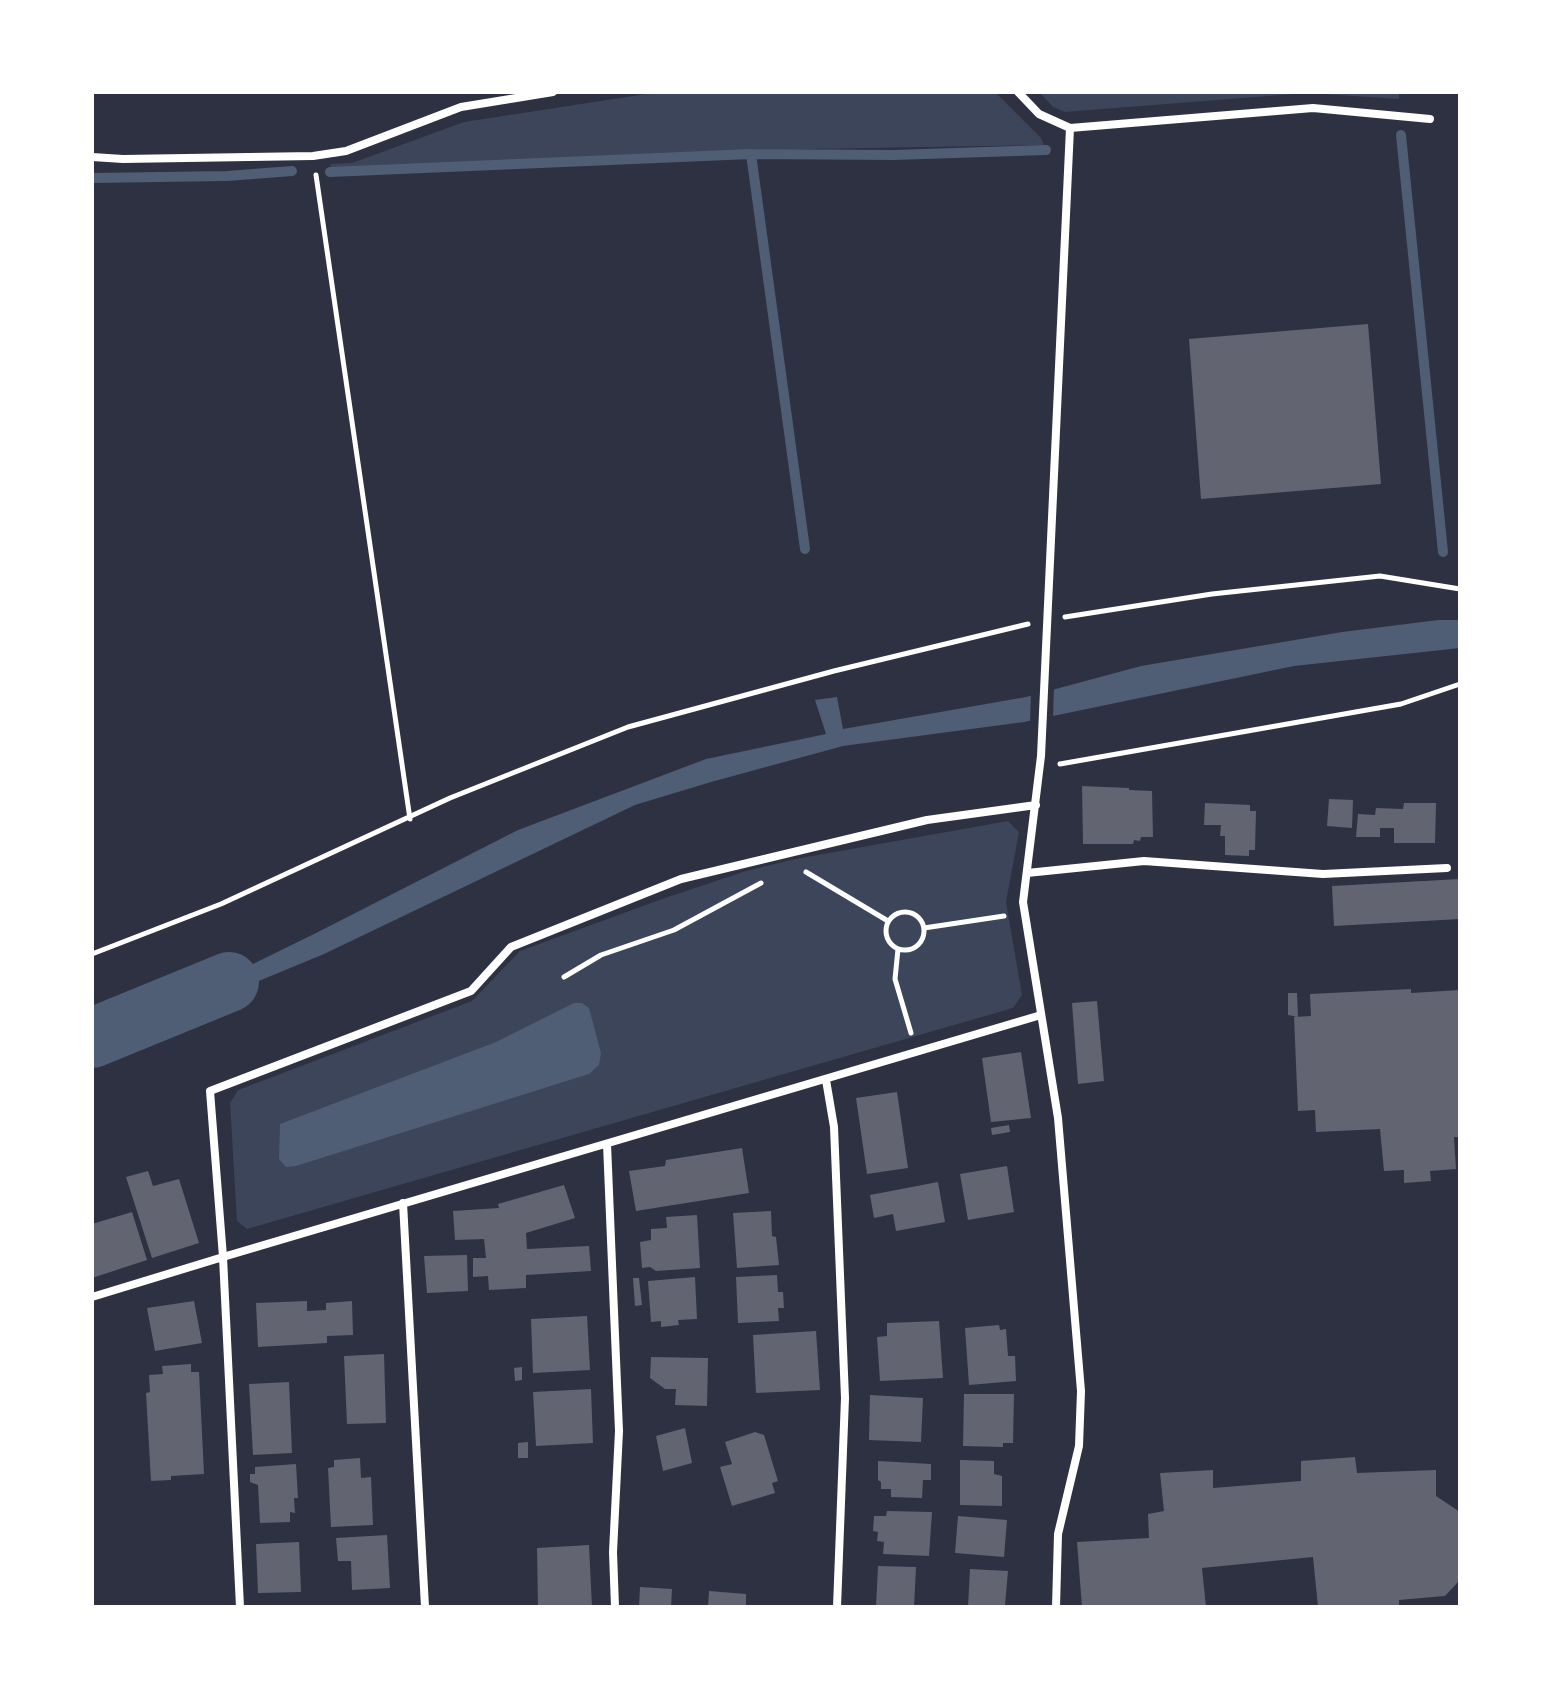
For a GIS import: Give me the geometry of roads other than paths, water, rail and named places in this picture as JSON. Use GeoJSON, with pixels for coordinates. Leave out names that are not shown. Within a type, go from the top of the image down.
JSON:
{"type":"FeatureCollection","features":[{"type":"Feature","properties":{"kind":"street"},"geometry":{"type":"LineString","coordinates":[[92,157],[313,156],[346,151],[461,107],[503,96],[553,92]]}},
{"type":"Feature","properties":{"kind":"street"},"geometry":{"type":"LineString","coordinates":[[1018,92],[1039,114],[1070,128],[1313,108],[1430,119]]}},
{"type":"Feature","properties":{"kind":"street"},"geometry":{"type":"LineString","coordinates":[[1056,1607],[1058,1534],[1079,1446],[1081,1391],[1058,1118],[1023,902],[1041,756],[1070,128]]}},
{"type":"Feature","properties":{"kind":"street"},"geometry":{"type":"LineString","coordinates":[[240,1607],[223,1257],[210,1091],[471,991],[511,947],[681,879],[927,820],[1036,805]]}},
{"type":"Feature","properties":{"kind":"street"},"geometry":{"type":"LineString","coordinates":[[1027,873],[1144,861],[1323,874],[1447,868]]}},
{"type":"Feature","properties":{"kind":"street"},"geometry":{"type":"LineString","coordinates":[[92,1297],[1041,1015]]}},
{"type":"Feature","properties":{"kind":"street"},"geometry":{"type":"LineString","coordinates":[[826,1080],[834,1127],[845,1398],[837,1607]]}},
{"type":"Feature","properties":{"kind":"street"},"geometry":{"type":"LineString","coordinates":[[607,1144],[619,1431],[613,1552],[615,1607]]}},
{"type":"Feature","properties":{"kind":"street"},"geometry":{"type":"LineString","coordinates":[[403,1203],[425,1607]]}},
{"type":"Feature","properties":{"kind":"waterway"},"geometry":{"type":"LineString","coordinates":[[1401,135],[1443,552]]}},
{"type":"Feature","properties":{"kind":"waterway"},"geometry":{"type":"LineString","coordinates":[[330,172],[751,154],[894,155],[1046,150]]}},
{"type":"Feature","properties":{"kind":"waterway"},"geometry":{"type":"LineString","coordinates":[[751,154],[805,549]]}},
{"type":"Feature","properties":{"kind":"waterway"},"geometry":{"type":"LineString","coordinates":[[92,178],[227,176],[292,171]]}},
{"type":"Feature","properties":{"kind":"waterway"},"geometry":{"type":"LineString","coordinates":[[92,1038],[229,982]]}}]}
